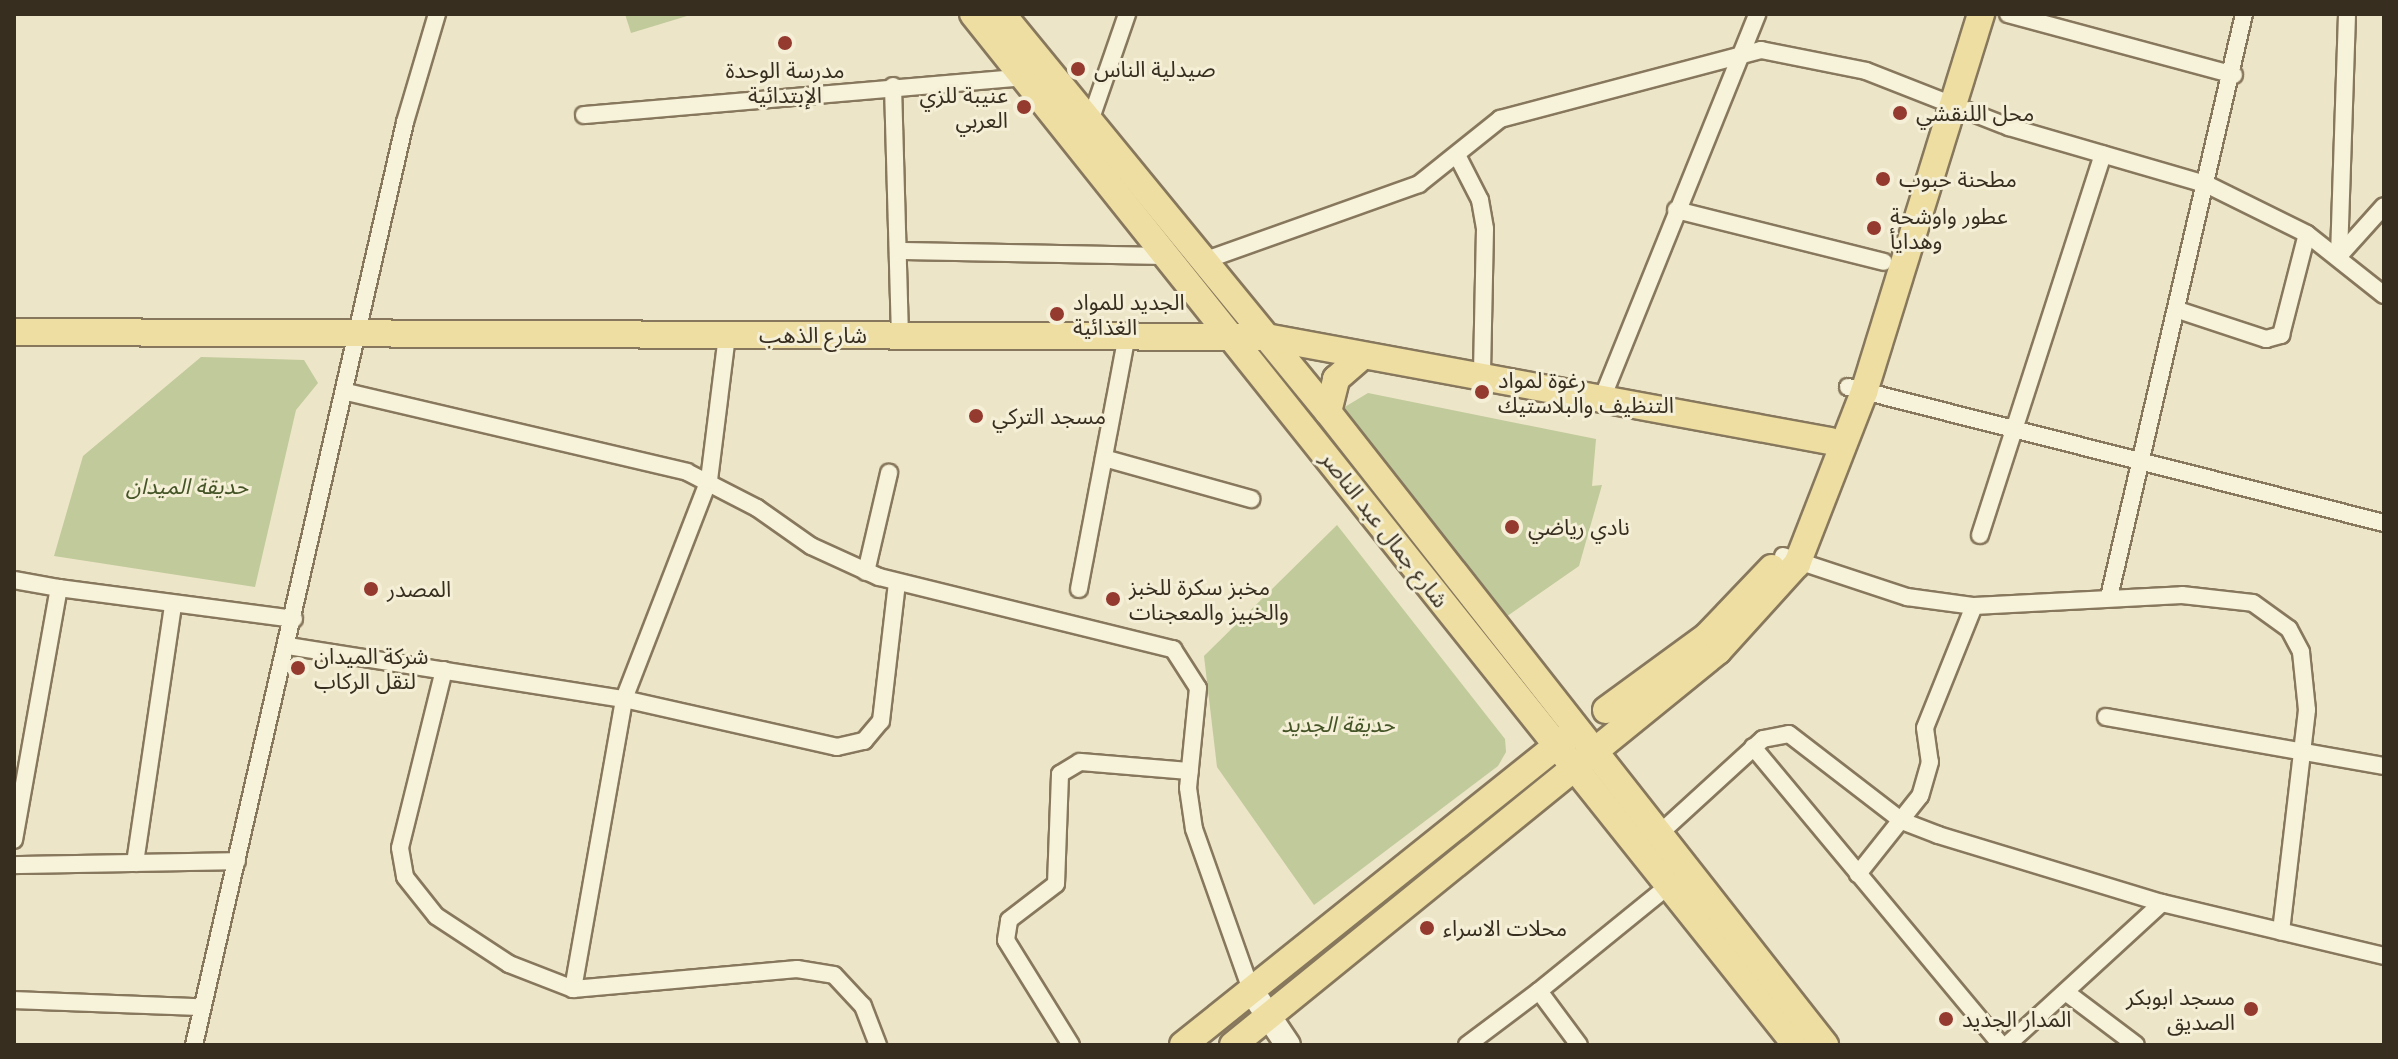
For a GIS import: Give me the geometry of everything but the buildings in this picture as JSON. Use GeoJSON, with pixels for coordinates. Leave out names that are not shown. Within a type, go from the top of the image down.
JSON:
{"type":"FeatureCollection","features":[{"type":"Feature","properties":{"kind":"main road","name":"شارع جمال عبد الناصر"},"geometry":{"type":"LineString","coordinates":[[973,14],[1235,339],[1565,739],[1668,886],[1796,1045]]}},
{"type":"Feature","properties":{"kind":"main road","name":"شارع جمال عبد الناصر"},"geometry":{"type":"LineString","coordinates":[[1002,14],[1328,412],[1565,739]]}},
{"type":"Feature","properties":{"kind":"main road"},"geometry":{"type":"LineString","coordinates":[[1233,1045],[1740,632],[1790,560],[1856,390],[1946,101],[1963,14]]}},
{"type":"Feature","properties":{"kind":"main road"},"geometry":{"type":"LineString","coordinates":[[1606,710],[1707,636],[1790,560],[1830,441],[1856,390],[1884,262],[1981,14]]}},
{"type":"Feature","properties":{"kind":"main road","name":"شارع الذهب"},"geometry":{"type":"LineString","coordinates":[[14,332],[1266,337],[1830,441]]}},
{"type":"Feature","properties":{"kind":"main road"},"geometry":{"type":"LineString","coordinates":[[1328,412],[1336,379],[1362,356]]}},
{"type":"Feature","properties":{"kind":"main road"},"geometry":{"type":"LineString","coordinates":[[1183,1045],[1565,739]]}},
{"type":"Feature","properties":{"kind":"main road","name":"شارع جمال عبد الناصر"},"geometry":{"type":"LineString","coordinates":[[1583,762],[1659,834],[1825,1045]]}},
{"type":"Feature","properties":{"kind":"street"},"geometry":{"type":"LineString","coordinates":[[195,1045],[198,1007],[237,861],[361,334],[405,122],[437,14]]}},
{"type":"Feature","properties":{"kind":"street"},"geometry":{"type":"LineString","coordinates":[[1089,124],[1127,14]]}},
{"type":"Feature","properties":{"kind":"street"},"geometry":{"type":"LineString","coordinates":[[1601,401],[1739,52],[1757,14]]}},
{"type":"Feature","properties":{"kind":"street"},"geometry":{"type":"LineString","coordinates":[[2008,14],[2234,75]]}},
{"type":"Feature","properties":{"kind":"street"},"geometry":{"type":"LineString","coordinates":[[2109,597],[2234,75],[2244,14]]}},
{"type":"Feature","properties":{"kind":"street"},"geometry":{"type":"LineString","coordinates":[[2339,256],[2347,14]]}},
{"type":"Feature","properties":{"kind":"street"},"geometry":{"type":"LineString","coordinates":[[1203,261],[1369,207],[1459,159],[1472,137],[1500,119],[1739,52],[1761,50],[1866,71],[2103,154],[2208,185],[2307,234],[2339,256],[2384,295]]}},
{"type":"Feature","properties":{"kind":"street"},"geometry":{"type":"LineString","coordinates":[[584,115],[1023,77]]}},
{"type":"Feature","properties":{"kind":"street"},"geometry":{"type":"LineString","coordinates":[[893,86],[900,336]]}},
{"type":"Feature","properties":{"kind":"street"},"geometry":{"type":"LineString","coordinates":[[1980,535],[2018,433],[2103,154]]}},
{"type":"Feature","properties":{"kind":"street"},"geometry":{"type":"LineString","coordinates":[[1459,159],[1480,200],[1485,229],[1482,377]]}},
{"type":"Feature","properties":{"kind":"street"},"geometry":{"type":"LineString","coordinates":[[2339,256],[2384,206]]}},
{"type":"Feature","properties":{"kind":"street"},"geometry":{"type":"LineString","coordinates":[[1676,210],[1884,262]]}},
{"type":"Feature","properties":{"kind":"street"},"geometry":{"type":"LineString","coordinates":[[2178,310],[2266,339],[2281,335],[2307,234]]}},
{"type":"Feature","properties":{"kind":"street"},"geometry":{"type":"LineString","coordinates":[[899,251],[1170,256]]}},
{"type":"Feature","properties":{"kind":"street"},"geometry":{"type":"LineString","coordinates":[[573,989],[624,699],[709,480],[727,335]]}},
{"type":"Feature","properties":{"kind":"street"},"geometry":{"type":"LineString","coordinates":[[1079,589],[1127,336]]}},
{"type":"Feature","properties":{"kind":"street"},"geometry":{"type":"LineString","coordinates":[[1856,390],[2142,465],[2384,523]]}},
{"type":"Feature","properties":{"kind":"street"},"geometry":{"type":"LineString","coordinates":[[347,392],[584,443],[709,480],[811,546],[866,572],[897,583],[1173,649],[1198,688],[1190,771],[1200,851],[1251,990],[1288,1045]]}},
{"type":"Feature","properties":{"kind":"street"},"geometry":{"type":"LineString","coordinates":[[1104,458],[1251,499]]}},
{"type":"Feature","properties":{"kind":"street"},"geometry":{"type":"LineString","coordinates":[[866,572],[889,473]]}},
{"type":"Feature","properties":{"kind":"street"},"geometry":{"type":"LineString","coordinates":[[1790,560],[1907,597],[1974,606],[2182,595],[2253,603],[2271,613],[2301,652],[2303,748],[2281,931]]}},
{"type":"Feature","properties":{"kind":"street"},"geometry":{"type":"LineString","coordinates":[[14,580],[173,606],[294,619]]}},
{"type":"Feature","properties":{"kind":"street"},"geometry":{"type":"LineString","coordinates":[[288,646],[624,699],[811,745],[864,741],[881,721],[897,583]]}},
{"type":"Feature","properties":{"kind":"street"},"geometry":{"type":"LineString","coordinates":[[14,840],[59,588]]}},
{"type":"Feature","properties":{"kind":"street"},"geometry":{"type":"LineString","coordinates":[[135,863],[173,606]]}},
{"type":"Feature","properties":{"kind":"street"},"geometry":{"type":"LineString","coordinates":[[1858,874],[1902,821],[1929,770],[1925,728],[1974,606]]}},
{"type":"Feature","properties":{"kind":"street"},"geometry":{"type":"LineString","coordinates":[[444,670],[405,819],[405,877],[460,936],[573,989],[816,970],[847,984],[878,1045]]}},
{"type":"Feature","properties":{"kind":"street"},"geometry":{"type":"LineString","coordinates":[[1565,739],[1606,710]]}},
{"type":"Feature","properties":{"kind":"street"},"geometry":{"type":"LineString","coordinates":[[2106,717],[2303,748],[2384,766]]}},
{"type":"Feature","properties":{"kind":"street"},"geometry":{"type":"LineString","coordinates":[[1659,834],[1753,747],[1789,734],[1902,821],[2162,903],[2384,956]]}},
{"type":"Feature","properties":{"kind":"street"},"geometry":{"type":"LineString","coordinates":[[1753,747],[2004,1045],[2026,1039],[2067,993],[2162,903]]}},
{"type":"Feature","properties":{"kind":"street"},"geometry":{"type":"LineString","coordinates":[[1071,1045],[1006,940],[1009,920],[1056,884],[1060,774],[1080,762],[1190,771]]}},
{"type":"Feature","properties":{"kind":"street"},"geometry":{"type":"LineString","coordinates":[[14,865],[237,861]]}},
{"type":"Feature","properties":{"kind":"street"},"geometry":{"type":"LineString","coordinates":[[1467,1045],[1668,886]]}},
{"type":"Feature","properties":{"kind":"street"},"geometry":{"type":"LineString","coordinates":[[1539,991],[1579,1045]]}},
{"type":"Feature","properties":{"kind":"street"},"geometry":{"type":"LineString","coordinates":[[2067,993],[2136,1045]]}},
{"type":"Feature","properties":{"kind":"street"},"geometry":{"type":"LineString","coordinates":[[14,1000],[198,1007]]}},
{"type":"Feature","properties":{"kind":"green space"},"geometry":{"type":"Polygon","coordinates":[[[625,14],[686,14],[687,16],[631,33],[625,14]]]}},
{"type":"Feature","properties":{"kind":"green space","name":"حديقة الميدان"},"geometry":{"type":"Polygon","coordinates":[[[201,357],[304,360],[318,383],[296,410],[255,587],[54,556],[83,456],[201,357]]]}},
{"type":"Feature","properties":{"kind":"green space","name":"نادي رياضي"},"geometry":{"type":"Polygon","coordinates":[[[1368,393],[1596,439],[1592,486],[1602,485],[1579,566],[1503,619],[1343,408],[1368,393]]]}},
{"type":"Feature","properties":{"kind":"green space","name":"حديقة الجديد"},"geometry":{"type":"Polygon","coordinates":[[[1337,525],[1505,739],[1506,752],[1498,766],[1314,905],[1217,767],[1204,656],[1337,525]]]}},
{"type":"Feature","properties":{"kind":"place","name":"مدرسة الوحدة الإبتدائية"},"geometry":{"type":"Point","coordinates":[785,43]}},
{"type":"Feature","properties":{"kind":"place","name":"صيدلية الناس"},"geometry":{"type":"Point","coordinates":[1078,69]}},
{"type":"Feature","properties":{"kind":"place","name":"عنيبة للزي العربي"},"geometry":{"type":"Point","coordinates":[1024,107]}},
{"type":"Feature","properties":{"kind":"place","name":"محل اللنقشي"},"geometry":{"type":"Point","coordinates":[1900,113]}},
{"type":"Feature","properties":{"kind":"place","name":"مطحنة حبوب"},"geometry":{"type":"Point","coordinates":[1883,179]}},
{"type":"Feature","properties":{"kind":"place","name":"عطور واوشحة وهدايأ"},"geometry":{"type":"Point","coordinates":[1874,228]}},
{"type":"Feature","properties":{"kind":"place","name":"الجديد للمواد الغذائية"},"geometry":{"type":"Point","coordinates":[1057,314]}},
{"type":"Feature","properties":{"kind":"place","name":"رغوة لمواد التنظيف والبلاستيك"},"geometry":{"type":"Point","coordinates":[1482,392]}},
{"type":"Feature","properties":{"kind":"place","name":"مسجد التركي"},"geometry":{"type":"Point","coordinates":[976,416]}},
{"type":"Feature","properties":{"kind":"place","name":"نادي رياضي"},"geometry":{"type":"Point","coordinates":[1512,527]}},
{"type":"Feature","properties":{"kind":"place","name":"المصدر"},"geometry":{"type":"Point","coordinates":[371,589]}},
{"type":"Feature","properties":{"kind":"place","name":"مخبز سكرة للخبز والخبيز والمعجنات"},"geometry":{"type":"Point","coordinates":[1113,599]}},
{"type":"Feature","properties":{"kind":"place","name":"شركة الميدان لنقل الركاب"},"geometry":{"type":"Point","coordinates":[298,668]}},
{"type":"Feature","properties":{"kind":"place","name":"محلات الاسراء"},"geometry":{"type":"Point","coordinates":[1427,928]}},
{"type":"Feature","properties":{"kind":"place","name":"مسجد ابوبكر الصديق"},"geometry":{"type":"Point","coordinates":[2251,1009]}},
{"type":"Feature","properties":{"kind":"place","name":"المدار الجديد"},"geometry":{"type":"Point","coordinates":[1946,1019]}}]}
